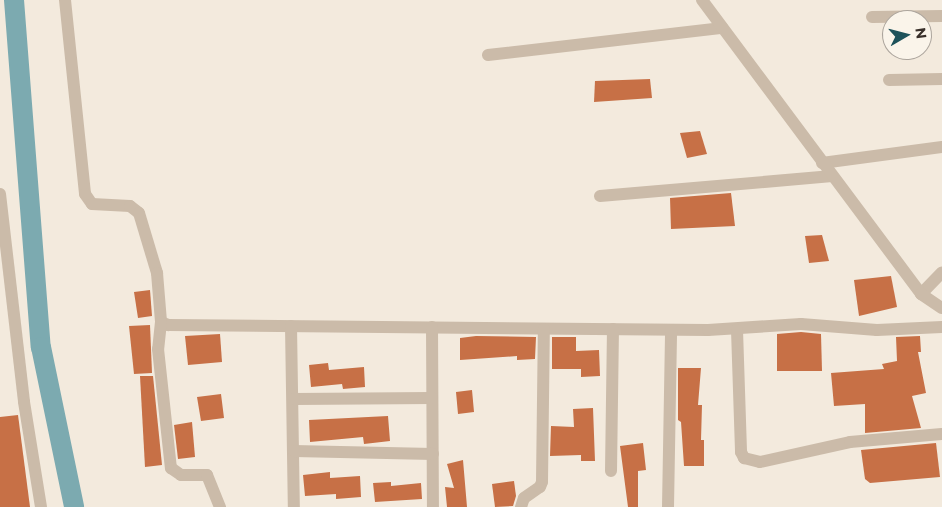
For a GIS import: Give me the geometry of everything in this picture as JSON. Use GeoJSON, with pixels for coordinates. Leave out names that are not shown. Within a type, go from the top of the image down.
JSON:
{"type":"FeatureCollection","features":[{"type":"Feature","properties":{"kind":"street"},"geometry":{"type":"LineString","coordinates":[[65,0],[85,194],[92,204],[130,206],[139,213],[157,273],[161,322],[158,349],[171,468],[181,475],[207,475],[220,507]]}},
{"type":"Feature","properties":{"kind":"street"},"geometry":{"type":"LineString","coordinates":[[702,0],[921,294],[942,308]]}},
{"type":"Feature","properties":{"kind":"street"},"geometry":{"type":"LineString","coordinates":[[872,17],[942,16]]}},
{"type":"Feature","properties":{"kind":"street"},"geometry":{"type":"LineString","coordinates":[[488,55],[722,28]]}},
{"type":"Feature","properties":{"kind":"street"},"geometry":{"type":"LineString","coordinates":[[889,80],[942,79]]}},
{"type":"Feature","properties":{"kind":"street"},"geometry":{"type":"LineString","coordinates":[[822,163],[942,147]]}},
{"type":"Feature","properties":{"kind":"street"},"geometry":{"type":"LineString","coordinates":[[600,196],[832,176]]}},
{"type":"Feature","properties":{"kind":"street"},"geometry":{"type":"LineString","coordinates":[[0,194],[22,383],[41,507]]}},
{"type":"Feature","properties":{"kind":"street"},"geometry":{"type":"LineString","coordinates":[[921,294],[942,272]]}},
{"type":"Feature","properties":{"kind":"street"},"geometry":{"type":"LineString","coordinates":[[161,322],[168,325],[672,330],[737,330],[801,324],[877,330],[942,327]]}},
{"type":"Feature","properties":{"kind":"street"},"geometry":{"type":"LineString","coordinates":[[291,326],[294,399],[294,507]]}},
{"type":"Feature","properties":{"kind":"street"},"geometry":{"type":"LineString","coordinates":[[432,327],[433,507]]}},
{"type":"Feature","properties":{"kind":"street"},"geometry":{"type":"LineString","coordinates":[[521,507],[524,498],[540,487],[542,482],[544,329]]}},
{"type":"Feature","properties":{"kind":"street"},"geometry":{"type":"LineString","coordinates":[[611,472],[613,329]]}},
{"type":"Feature","properties":{"kind":"street"},"geometry":{"type":"LineString","coordinates":[[668,507],[672,330]]}},
{"type":"Feature","properties":{"kind":"street"},"geometry":{"type":"LineString","coordinates":[[737,330],[741,452],[744,458],[760,462],[850,442],[942,434]]}},
{"type":"Feature","properties":{"kind":"street"},"geometry":{"type":"LineString","coordinates":[[294,399],[432,398]]}},
{"type":"Feature","properties":{"kind":"street"},"geometry":{"type":"LineString","coordinates":[[294,451],[433,454]]}},
{"type":"Feature","properties":{"kind":"building"},"geometry":{"type":"Polygon","coordinates":[[[650,79],[652,98],[594,102],[595,81],[650,79]]]}},
{"type":"Feature","properties":{"kind":"building"},"geometry":{"type":"Polygon","coordinates":[[[700,131],[707,154],[687,158],[680,133],[700,131]]]}},
{"type":"Feature","properties":{"kind":"building"},"geometry":{"type":"Polygon","coordinates":[[[731,193],[735,226],[671,229],[670,198],[731,193]]]}},
{"type":"Feature","properties":{"kind":"building"},"geometry":{"type":"Polygon","coordinates":[[[822,235],[829,261],[809,263],[805,236],[822,235]]]}},
{"type":"Feature","properties":{"kind":"building"},"geometry":{"type":"Polygon","coordinates":[[[891,276],[897,307],[859,316],[854,280],[891,276]]]}},
{"type":"Feature","properties":{"kind":"building"},"geometry":{"type":"Polygon","coordinates":[[[150,290],[152,316],[138,318],[134,292],[150,290]]]}},
{"type":"Feature","properties":{"kind":"building"},"geometry":{"type":"Polygon","coordinates":[[[150,325],[152,373],[134,374],[129,326],[150,325]]]}},
{"type":"Feature","properties":{"kind":"building"},"geometry":{"type":"Polygon","coordinates":[[[801,332],[821,334],[822,371],[777,371],[777,334],[801,332]]]}},
{"type":"Feature","properties":{"kind":"building"},"geometry":{"type":"Polygon","coordinates":[[[220,334],[222,362],[188,365],[185,336],[220,334]]]}},
{"type":"Feature","properties":{"kind":"building"},"geometry":{"type":"Polygon","coordinates":[[[476,336],[536,337],[535,359],[517,360],[517,356],[460,360],[460,338],[476,336]]]}},
{"type":"Feature","properties":{"kind":"building"},"geometry":{"type":"Polygon","coordinates":[[[920,336],[921,352],[918,352],[926,393],[912,396],[921,428],[865,433],[865,404],[834,406],[831,373],[884,369],[882,364],[897,361],[896,337],[920,336]]]}},
{"type":"Feature","properties":{"kind":"building"},"geometry":{"type":"Polygon","coordinates":[[[552,337],[576,337],[576,351],[599,350],[600,376],[581,377],[581,369],[552,369],[552,337]]]}},
{"type":"Feature","properties":{"kind":"building"},"geometry":{"type":"Polygon","coordinates":[[[328,363],[329,370],[364,367],[365,387],[343,389],[342,384],[311,387],[309,365],[328,363]]]}},
{"type":"Feature","properties":{"kind":"building"},"geometry":{"type":"Polygon","coordinates":[[[678,368],[701,368],[698,405],[702,405],[701,440],[704,440],[704,466],[684,466],[681,422],[678,420],[678,368]]]}},
{"type":"Feature","properties":{"kind":"building"},"geometry":{"type":"Polygon","coordinates":[[[140,376],[153,376],[162,465],[145,467],[140,376]]]}},
{"type":"Feature","properties":{"kind":"building"},"geometry":{"type":"Polygon","coordinates":[[[472,390],[474,412],[458,414],[456,392],[472,390]]]}},
{"type":"Feature","properties":{"kind":"building"},"geometry":{"type":"Polygon","coordinates":[[[221,394],[224,418],[201,421],[197,397],[221,394]]]}},
{"type":"Feature","properties":{"kind":"building"},"geometry":{"type":"Polygon","coordinates":[[[593,408],[595,461],[581,461],[581,455],[550,456],[551,426],[574,427],[573,409],[593,408]]]}},
{"type":"Feature","properties":{"kind":"building"},"geometry":{"type":"Polygon","coordinates":[[[18,415],[30,507],[0,507],[0,417],[18,415]]]}},
{"type":"Feature","properties":{"kind":"building"},"geometry":{"type":"Polygon","coordinates":[[[388,416],[390,441],[364,444],[363,437],[310,442],[309,420],[388,416]]]}},
{"type":"Feature","properties":{"kind":"building"},"geometry":{"type":"Polygon","coordinates":[[[192,422],[195,457],[178,459],[174,425],[192,422]]]}},
{"type":"Feature","properties":{"kind":"building"},"geometry":{"type":"Polygon","coordinates":[[[643,443],[646,470],[638,471],[638,507],[628,507],[620,446],[643,443]]]}},
{"type":"Feature","properties":{"kind":"building"},"geometry":{"type":"Polygon","coordinates":[[[936,443],[940,477],[870,483],[865,479],[861,450],[936,443]]]}},
{"type":"Feature","properties":{"kind":"building"},"geometry":{"type":"Polygon","coordinates":[[[463,460],[467,507],[447,507],[445,487],[454,488],[447,464],[463,460]]]}},
{"type":"Feature","properties":{"kind":"building"},"geometry":{"type":"Polygon","coordinates":[[[330,472],[330,478],[360,476],[361,497],[336,499],[336,494],[305,496],[303,475],[330,472]]]}},
{"type":"Feature","properties":{"kind":"building"},"geometry":{"type":"Polygon","coordinates":[[[514,481],[516,496],[513,506],[495,507],[492,484],[514,481]]]}},
{"type":"Feature","properties":{"kind":"building"},"geometry":{"type":"Polygon","coordinates":[[[391,482],[391,486],[421,483],[422,499],[375,502],[373,483],[391,482]]]}},
{"type":"Feature","properties":{"kind":"waterway"},"geometry":{"type":"LineString","coordinates":[[14,0],[41,347],[74,507]]}}]}
